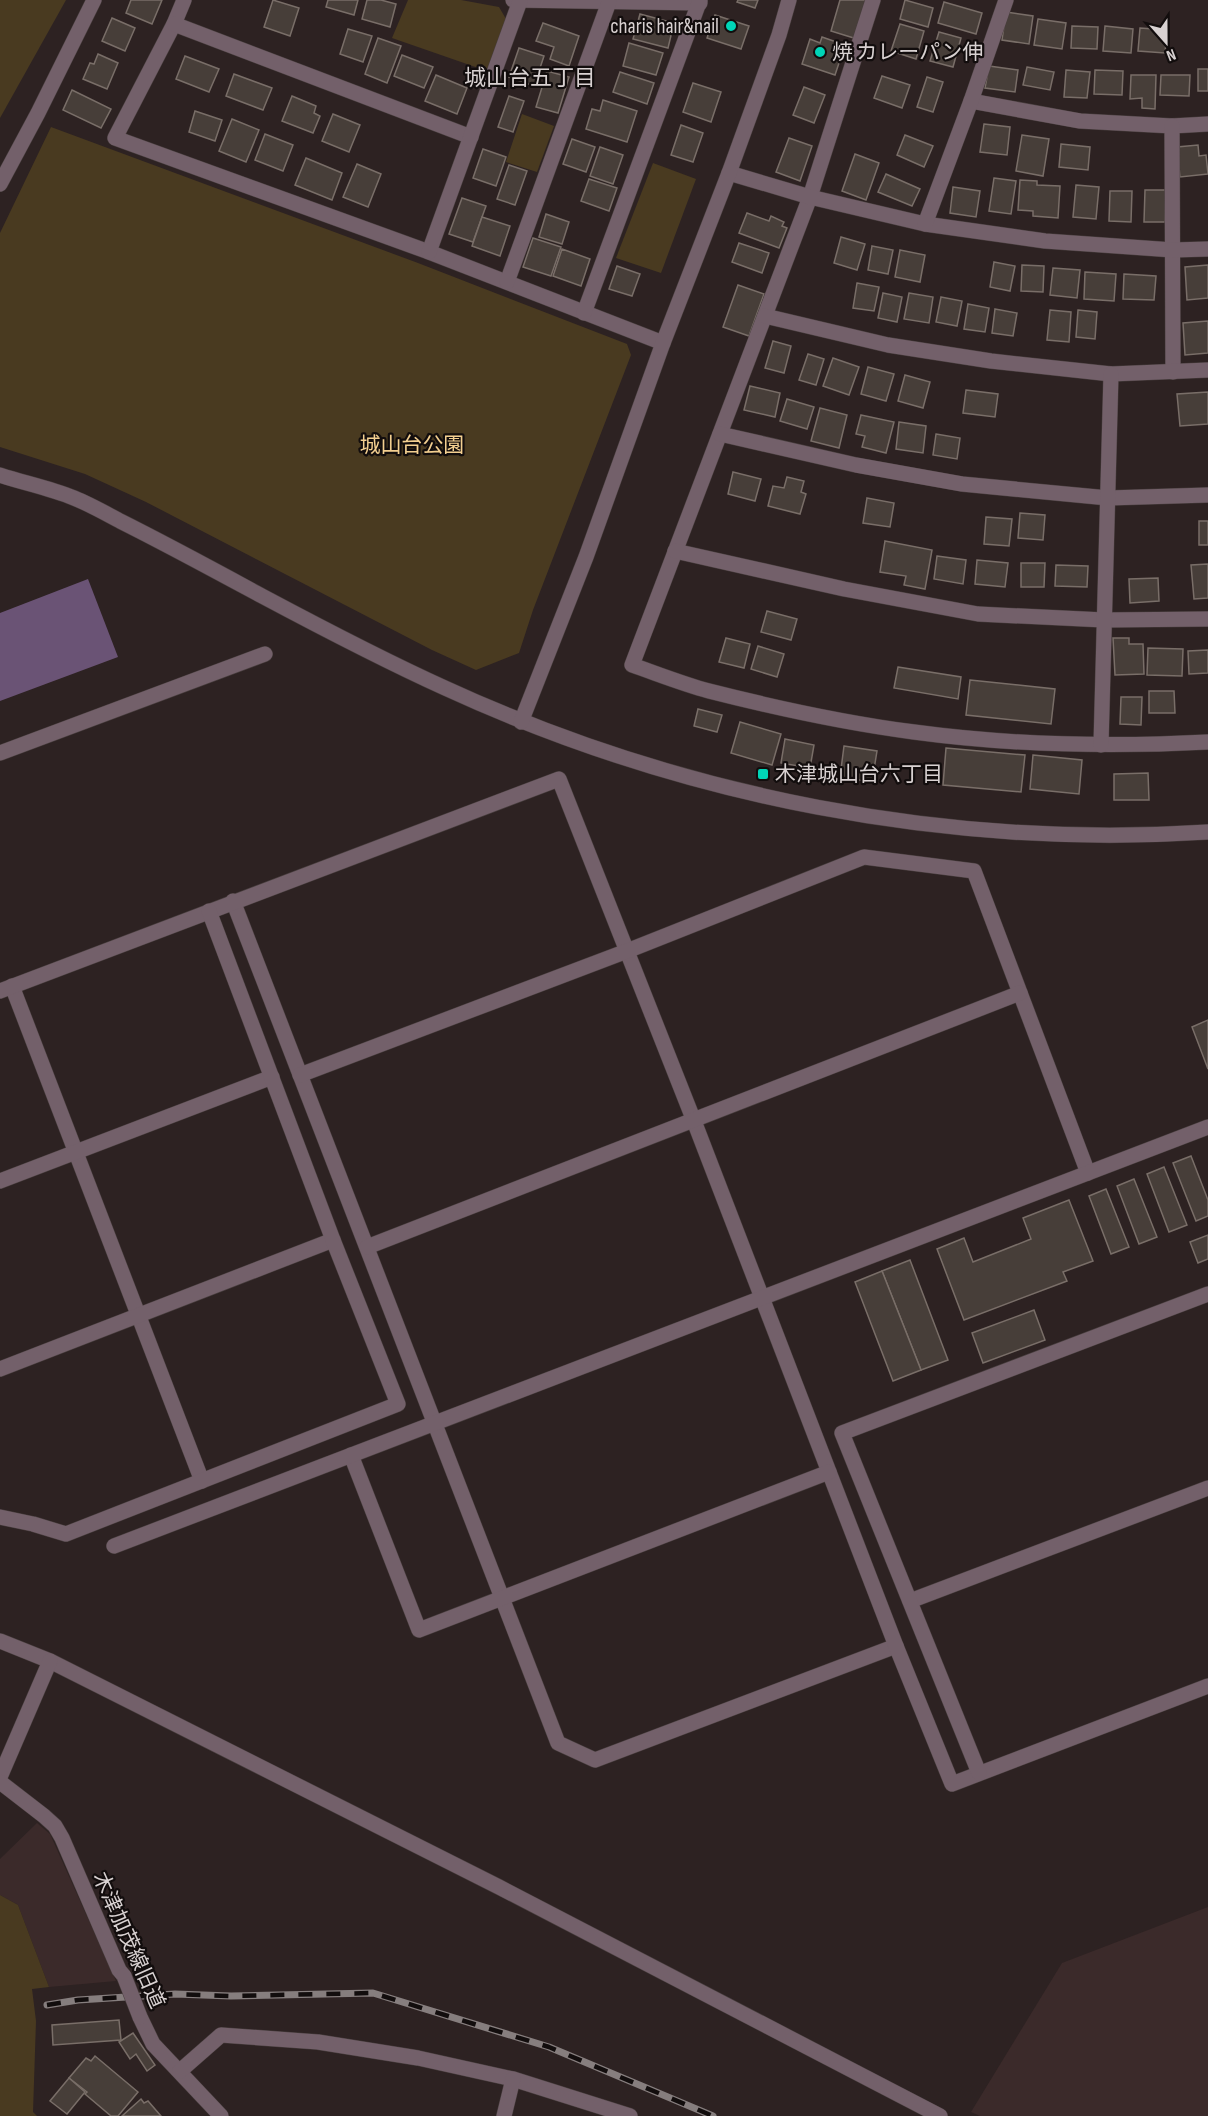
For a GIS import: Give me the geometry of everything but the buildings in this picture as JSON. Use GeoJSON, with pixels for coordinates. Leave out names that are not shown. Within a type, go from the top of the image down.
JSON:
{"type":"FeatureCollection","features":[{"type":"Feature","properties":{"kind":"street"},"geometry":{"type":"LineString","coordinates":[[0,184],[94,0]]}},
{"type":"Feature","properties":{"kind":"street"},"geometry":{"type":"LineString","coordinates":[[184,0],[115,138],[429,252],[663,343]]}},
{"type":"Feature","properties":{"kind":"street"},"geometry":{"type":"LineString","coordinates":[[522,722],[586,557],[663,343],[780,35],[789,0]]}},
{"type":"Feature","properties":{"kind":"street"},"geometry":{"type":"LineString","coordinates":[[873,0],[810,197],[632,665],[707,690],[820,716],[914,732],[1015,741],[1101,745],[1208,742]]}},
{"type":"Feature","properties":{"kind":"street"},"geometry":{"type":"LineString","coordinates":[[925,224],[1006,0]]}},
{"type":"Feature","properties":{"kind":"street"},"geometry":{"type":"LineString","coordinates":[[429,252],[517,1],[700,2],[584,313]]}},
{"type":"Feature","properties":{"kind":"street"},"geometry":{"type":"LineString","coordinates":[[507,282],[609,2]]}},
{"type":"Feature","properties":{"kind":"street"},"geometry":{"type":"LineString","coordinates":[[174,24],[471,137]]}},
{"type":"Feature","properties":{"kind":"street"},"geometry":{"type":"LineString","coordinates":[[971,102],[1080,121],[1172,126],[1208,124]]}},
{"type":"Feature","properties":{"kind":"street"},"geometry":{"type":"LineString","coordinates":[[1172,126],[1173,372]]}},
{"type":"Feature","properties":{"kind":"street"},"geometry":{"type":"LineString","coordinates":[[729,172],[810,197],[925,224],[1045,241],[1173,250],[1208,249]]}},
{"type":"Feature","properties":{"kind":"street"},"geometry":{"type":"LineString","coordinates":[[765,316],[888,345],[991,361],[1111,374],[1208,370]]}},
{"type":"Feature","properties":{"kind":"street"},"geometry":{"type":"LineString","coordinates":[[1101,745],[1111,374]]}},
{"type":"Feature","properties":{"kind":"street"},"geometry":{"type":"LineString","coordinates":[[720,434],[856,465],[962,483],[1107,498],[1208,495]]}},
{"type":"Feature","properties":{"kind":"street"},"geometry":{"type":"LineString","coordinates":[[0,475],[73,498],[192,556],[263,596],[384,658],[522,722],[712,784],[811,806],[962,829],[1056,835],[1208,832]]}},
{"type":"Feature","properties":{"kind":"street"},"geometry":{"type":"LineString","coordinates":[[675,551],[844,589],[978,614],[1104,620],[1208,619]]}},
{"type":"Feature","properties":{"kind":"street"},"geometry":{"type":"LineString","coordinates":[[0,753],[266,654]]}},
{"type":"Feature","properties":{"kind":"street"},"geometry":{"type":"LineString","coordinates":[[202,1481],[76,1152],[6,989],[559,779],[694,1121],[896,1646],[952,1784],[1208,1686]]}},
{"type":"Feature","properties":{"kind":"street"},"geometry":{"type":"LineString","coordinates":[[300,1075],[627,951],[864,857],[974,871],[1088,1173]]}},
{"type":"Feature","properties":{"kind":"street"},"geometry":{"type":"LineString","coordinates":[[233,902],[558,1743],[595,1760],[896,1646]]}},
{"type":"Feature","properties":{"kind":"street"},"geometry":{"type":"LineString","coordinates":[[0,1517],[66,1534],[398,1404],[333,1240],[209,911]]}},
{"type":"Feature","properties":{"kind":"street"},"geometry":{"type":"LineString","coordinates":[[367,1247],[1020,993]]}},
{"type":"Feature","properties":{"kind":"street"},"geometry":{"type":"LineString","coordinates":[[0,1181],[272,1077]]}},
{"type":"Feature","properties":{"kind":"street"},"geometry":{"type":"LineString","coordinates":[[114,1546],[1208,1127]]}},
{"type":"Feature","properties":{"kind":"street"},"geometry":{"type":"LineString","coordinates":[[0,1369],[333,1240]]}},
{"type":"Feature","properties":{"kind":"street"},"geometry":{"type":"LineString","coordinates":[[979,1773],[842,1433],[1208,1294]]}},
{"type":"Feature","properties":{"kind":"street"},"geometry":{"type":"LineString","coordinates":[[351,1455],[419,1630],[829,1472]]}},
{"type":"Feature","properties":{"kind":"street"},"geometry":{"type":"LineString","coordinates":[[910,1601],[1208,1488]]}},
{"type":"Feature","properties":{"kind":"street"},"geometry":{"type":"LineString","coordinates":[[0,1641],[50,1661],[499,1887],[940,2116]]}},
{"type":"Feature","properties":{"kind":"street"},"geometry":{"type":"LineString","coordinates":[[0,1777],[50,1661]]}},
{"type":"Feature","properties":{"kind":"street","name":"木津加茂線旧道"},"geometry":{"type":"LineString","coordinates":[[0,1782],[55,1826],[153,2044],[221,2116]]}},
{"type":"Feature","properties":{"kind":"street"},"geometry":{"type":"LineString","coordinates":[[180,2071],[221,2035],[318,2042],[418,2058],[513,2079],[630,2116]]}},
{"type":"Feature","properties":{"kind":"street"},"geometry":{"type":"LineString","coordinates":[[504,2116],[513,2079]]}},
{"type":"Feature","properties":{"kind":"shaded area"},"geometry":{"type":"Polygon","coordinates":[[[88,579],[118,657],[0,701],[0,613],[88,579]]]}},
{"type":"Feature","properties":{"kind":"shaded area"},"geometry":{"type":"Polygon","coordinates":[[[37,1823],[50,1834],[116,1981],[49,1987],[18,1905],[0,1895],[0,1859],[37,1823]]]}},
{"type":"Feature","properties":{"kind":"shaded area"},"geometry":{"type":"Polygon","coordinates":[[[1208,1907],[1208,2116],[980,2116],[971,2112],[1062,1963],[1208,1907]]]}},
{"type":"Feature","properties":{"kind":"green space"},"geometry":{"type":"Polygon","coordinates":[[[0,0],[66,0],[0,118],[0,0]]]}},
{"type":"Feature","properties":{"kind":"green space"},"geometry":{"type":"Polygon","coordinates":[[[408,0],[461,0],[499,7],[506,19],[487,71],[392,38],[408,0]]]}},
{"type":"Feature","properties":{"kind":"green space"},"geometry":{"type":"Polygon","coordinates":[[[522,114],[554,126],[537,172],[506,162],[522,114]]]}},
{"type":"Feature","properties":{"kind":"green space","name":"城山台公園"},"geometry":{"type":"Polygon","coordinates":[[[51,127],[418,263],[627,344],[631,355],[533,610],[519,653],[476,670],[432,650],[146,502],[85,474],[0,447],[0,233],[51,127]]]}},
{"type":"Feature","properties":{"kind":"green space"},"geometry":{"type":"Polygon","coordinates":[[[653,163],[696,179],[661,273],[616,258],[653,163]]]}},
{"type":"Feature","properties":{"kind":"green space"},"geometry":{"type":"Polygon","coordinates":[[[0,1895],[18,1905],[49,1987],[32,1989],[36,2021],[33,2112],[37,2116],[0,2116],[0,1895]]]}},
{"type":"Feature","properties":{"kind":"railway"},"geometry":{"type":"LineString","coordinates":[[47,2005],[78,2000],[175,1994],[231,1996],[373,1993],[549,2047],[713,2116]]}},
{"type":"Feature","properties":{"kind":"place","name":"charis hair&nail"},"geometry":{"type":"Point","coordinates":[731,26]}},
{"type":"Feature","properties":{"kind":"place","name":"焼 カレーパン伸"},"geometry":{"type":"Point","coordinates":[820,52]}},
{"type":"Feature","properties":{"kind":"place","name":"木津城山台六丁目"},"geometry":{"type":"Point","coordinates":[763,774]}},
{"type":"Feature","properties":{"kind":"district","name":"城山台五丁目"},"geometry":{"type":"Point","coordinates":[530,77]}}]}
